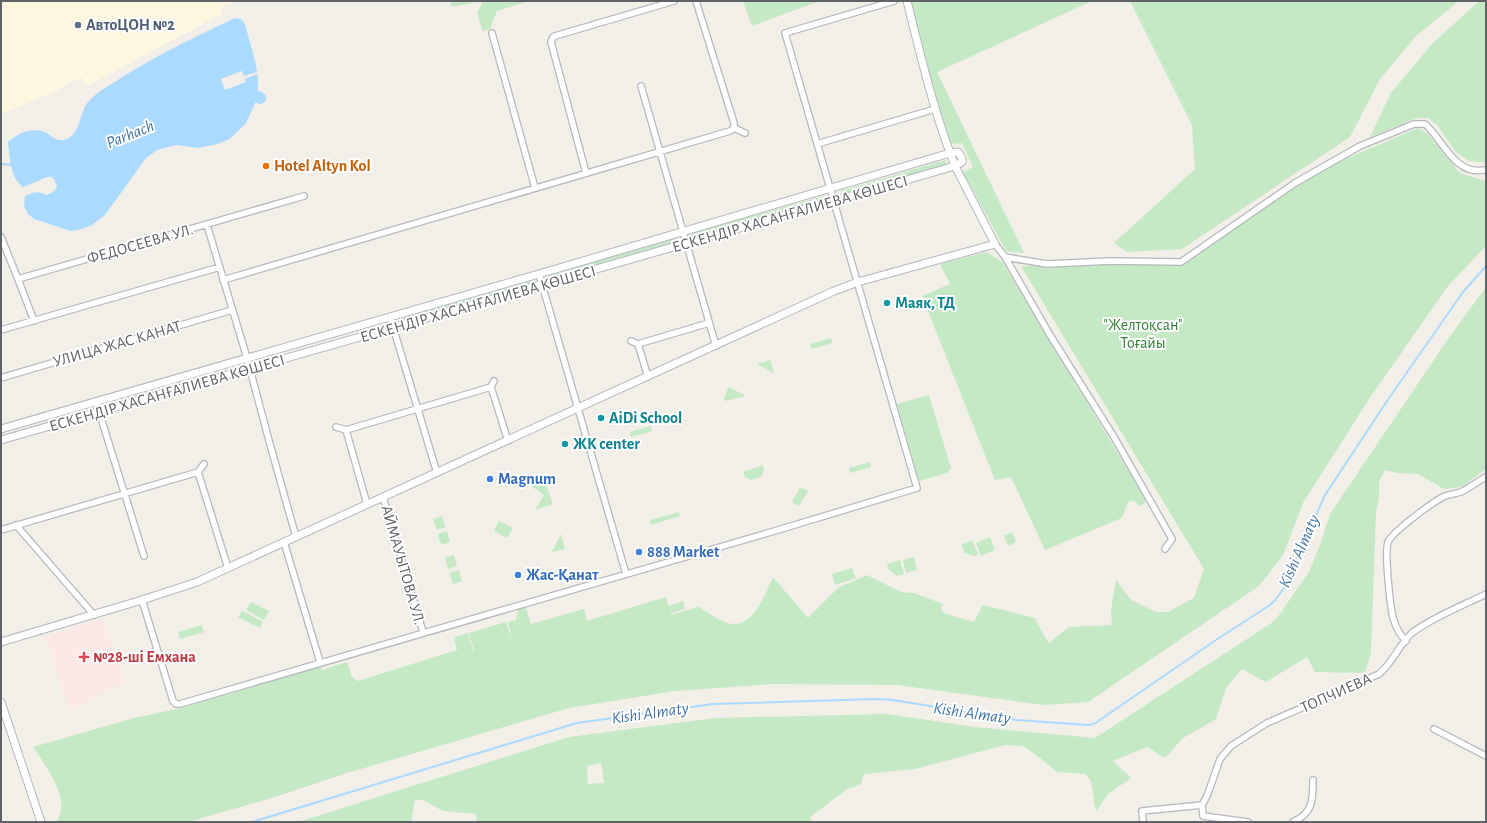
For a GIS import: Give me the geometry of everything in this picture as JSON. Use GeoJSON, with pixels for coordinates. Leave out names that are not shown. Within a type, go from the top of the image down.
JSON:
{"type":"FeatureCollection","features":[{"type":"Feature","properties":{"kind":"street"},"geometry":{"type":"LineString","coordinates":[[586,173],[551,42],[552,39],[555,36],[674,1]]}},
{"type":"Feature","properties":{"kind":"street"},"geometry":{"type":"LineString","coordinates":[[696,1],[734,123],[734,128]]}},
{"type":"Feature","properties":{"kind":"street"},"geometry":{"type":"LineString","coordinates":[[142,600],[173,701],[176,704],[917,488],[785,33],[894,1]]}},
{"type":"Feature","properties":{"kind":"street"},"geometry":{"type":"LineString","coordinates":[[907,1],[935,109],[955,166],[995,244],[1005,257],[1050,335],[1114,437],[1172,539],[1165,549]]}},
{"type":"Feature","properties":{"kind":"street"},"geometry":{"type":"LineString","coordinates":[[492,33],[535,188]]}},
{"type":"Feature","properties":{"kind":"street"},"geometry":{"type":"LineString","coordinates":[[641,86],[716,346]]}},
{"type":"Feature","properties":{"kind":"street"},"geometry":{"type":"LineString","coordinates":[[817,144],[935,109]]}},
{"type":"Feature","properties":{"kind":"street"},"geometry":{"type":"LineString","coordinates":[[1005,257],[1047,264],[1181,262],[1295,183],[1360,146],[1414,124],[1425,124],[1432,130],[1454,160],[1462,166],[1473,170],[1486,170]]}},
{"type":"Feature","properties":{"kind":"street"},"geometry":{"type":"LineString","coordinates":[[734,128],[745,133]]}},
{"type":"Feature","properties":{"kind":"street"},"geometry":{"type":"LineString","coordinates":[[223,280],[730,131],[734,128]]}},
{"type":"Feature","properties":{"kind":"street","name":"ЕСКЕНДІР ХАСАНҒАЛИЕВА КӨШЕСІ"},"geometry":{"type":"LineString","coordinates":[[1,429],[684,232],[950,153]]}},
{"type":"Feature","properties":{"kind":"street","name":"ЕСКЕНДІР ХАСАНҒАЛИЕВА КӨШЕСІ"},"geometry":{"type":"LineString","coordinates":[[1,440],[542,286],[955,166]]}},
{"type":"Feature","properties":{"kind":"street","name":"ФЕДОСЕЕВА УЛ."},"geometry":{"type":"LineString","coordinates":[[18,279],[304,196]]}},
{"type":"Feature","properties":{"kind":"street"},"geometry":{"type":"LineString","coordinates":[[207,225],[247,358],[296,537]]}},
{"type":"Feature","properties":{"kind":"street"},"geometry":{"type":"LineString","coordinates":[[1,238],[34,321]]}},
{"type":"Feature","properties":{"kind":"street"},"geometry":{"type":"LineString","coordinates":[[1,642],[94,615],[196,582],[858,282],[995,244]]}},
{"type":"Feature","properties":{"kind":"street"},"geometry":{"type":"LineString","coordinates":[[1,330],[220,266]]}},
{"type":"Feature","properties":{"kind":"street"},"geometry":{"type":"LineString","coordinates":[[539,274],[626,574]]}},
{"type":"Feature","properties":{"kind":"street","name":"УЛИЦА ЖАС КАНАТ"},"geometry":{"type":"LineString","coordinates":[[1,378],[232,310]]}},
{"type":"Feature","properties":{"kind":"street"},"geometry":{"type":"LineString","coordinates":[[390,317],[437,473]]}},
{"type":"Feature","properties":{"kind":"street"},"geometry":{"type":"LineString","coordinates":[[631,341],[638,344],[709,323]]}},
{"type":"Feature","properties":{"kind":"street"},"geometry":{"type":"LineString","coordinates":[[638,344],[648,377]]}},
{"type":"Feature","properties":{"kind":"street"},"geometry":{"type":"LineString","coordinates":[[494,381],[491,387],[508,441]]}},
{"type":"Feature","properties":{"kind":"street"},"geometry":{"type":"LineString","coordinates":[[336,427],[346,430],[491,387]]}},
{"type":"Feature","properties":{"kind":"street"},"geometry":{"type":"LineString","coordinates":[[96,402],[144,556]]}},
{"type":"Feature","properties":{"kind":"street"},"geometry":{"type":"LineString","coordinates":[[346,430],[367,504]]}},
{"type":"Feature","properties":{"kind":"street"},"geometry":{"type":"LineString","coordinates":[[1,530],[198,472],[204,464]]}},
{"type":"Feature","properties":{"kind":"street"},"geometry":{"type":"LineString","coordinates":[[198,472],[228,568]]}},
{"type":"Feature","properties":{"kind":"street"},"geometry":{"type":"LineString","coordinates":[[1406,641],[1397,629],[1391,613],[1388,585],[1387,546],[1389,539],[1394,533],[1423,510],[1445,496],[1462,491],[1486,477]]}},
{"type":"Feature","properties":{"kind":"street","name":"АЙМАУЫТОВА УЛ."},"geometry":{"type":"LineString","coordinates":[[383,497],[423,632]]}},
{"type":"Feature","properties":{"kind":"street"},"geometry":{"type":"LineString","coordinates":[[16,525],[94,615]]}},
{"type":"Feature","properties":{"kind":"street"},"geometry":{"type":"LineString","coordinates":[[284,542],[320,662]]}},
{"type":"Feature","properties":{"kind":"street","name":"ТОПЧИЕВА"},"geometry":{"type":"LineString","coordinates":[[1202,805],[1207,796],[1220,759],[1226,750],[1231,746],[1267,724],[1379,674],[1386,668],[1411,634],[1421,627],[1486,594]]}},
{"type":"Feature","properties":{"kind":"street"},"geometry":{"type":"LineString","coordinates":[[1,702],[14,745],[41,822]]}},
{"type":"Feature","properties":{"kind":"street"},"geometry":{"type":"LineString","coordinates":[[1434,729],[1486,756]]}},
{"type":"Feature","properties":{"kind":"street"},"geometry":{"type":"LineString","coordinates":[[1293,822],[1302,818],[1309,810],[1313,798],[1313,780]]}},
{"type":"Feature","properties":{"kind":"street"},"geometry":{"type":"LineString","coordinates":[[1143,822],[1142,811],[1202,805],[1203,816],[1248,822]]}},
{"type":"Feature","properties":{"kind":"shaded area"},"geometry":{"type":"Polygon","coordinates":[[[1,1],[236,1],[222,6],[221,14],[87,86],[81,77],[54,92],[1,114],[1,1]]]}},
{"type":"Feature","properties":{"kind":"shaded area","name":"№28-ші Емхана"},"geometry":{"type":"Polygon","coordinates":[[[104,619],[125,685],[116,686],[69,712],[46,636],[104,619]]]}},
{"type":"Feature","properties":{"kind":"green space"},"geometry":{"type":"Polygon","coordinates":[[[450,1],[482,1],[452,7],[450,1]]]}},
{"type":"Feature","properties":{"kind":"green space"},"geometry":{"type":"Polygon","coordinates":[[[483,1],[529,1],[497,11],[490,29],[483,31],[477,13],[483,1]]]}},
{"type":"Feature","properties":{"kind":"green space"},"geometry":{"type":"Polygon","coordinates":[[[743,1],[820,1],[752,26],[743,1]]]}},
{"type":"Feature","properties":{"kind":"green space"},"geometry":{"type":"Polygon","coordinates":[[[911,1],[1092,1],[937,72],[1024,253],[1006,251],[963,172],[973,167],[962,143],[950,144],[929,75],[911,1]]]}},
{"type":"Feature","properties":{"kind":"green space"},"geometry":{"type":"Polygon","coordinates":[[[1130,1],[1459,1],[1416,36],[1380,79],[1350,137],[1182,249],[1127,252],[1114,243],[1195,169],[1192,125],[1130,1]]]}},
{"type":"Feature","properties":{"kind":"green space"},"geometry":{"type":"Polygon","coordinates":[[[1479,1],[1486,1],[1486,163],[1469,161],[1456,152],[1438,126],[1428,118],[1417,118],[1370,137],[1391,93],[1431,45],[1479,1]]]}},
{"type":"Feature","properties":{"kind":"green space","name":"\"Желтоқсан\" Тоғайы"},"geometry":{"type":"Polygon","coordinates":[[[1418,128],[1428,134],[1460,173],[1486,181],[1486,246],[1448,286],[1369,399],[1303,503],[1283,555],[1259,586],[1088,702],[1044,705],[897,685],[773,684],[675,691],[569,708],[347,773],[275,797],[188,822],[56,822],[60,813],[61,804],[59,794],[50,773],[33,747],[134,718],[177,709],[321,667],[322,670],[347,662],[352,677],[358,681],[457,650],[454,637],[468,633],[474,651],[469,633],[506,622],[512,641],[508,622],[516,620],[518,608],[525,606],[531,624],[584,609],[587,621],[666,597],[668,606],[683,601],[685,609],[671,613],[671,615],[695,608],[697,606],[727,623],[736,624],[744,622],[757,609],[773,577],[808,618],[838,588],[867,575],[901,592],[914,593],[943,604],[941,608],[943,613],[974,622],[983,605],[1035,618],[1049,643],[1069,627],[1112,625],[1111,610],[1116,580],[1131,600],[1156,612],[1168,612],[1194,598],[1204,569],[1021,266],[1181,264],[1239,223],[1322,169],[1418,128]]]}},
{"type":"Feature","properties":{"kind":"green space"},"geometry":{"type":"Polygon","coordinates":[[[945,160],[947,166],[842,196],[841,191],[945,160]]]}},
{"type":"Feature","properties":{"kind":"green space"},"geometry":{"type":"Polygon","coordinates":[[[824,196],[825,201],[693,239],[692,233],[824,196]]]}},
{"type":"Feature","properties":{"kind":"green space"},"geometry":{"type":"Polygon","coordinates":[[[677,238],[678,243],[549,280],[548,275],[677,238]]]}},
{"type":"Feature","properties":{"kind":"green space"},"geometry":{"type":"Polygon","coordinates":[[[987,252],[1003,263],[1146,500],[1144,504],[1138,506],[1134,500],[1128,502],[1122,518],[1045,550],[1011,477],[995,480],[922,296],[950,284],[940,264],[987,252]]]}},
{"type":"Feature","properties":{"kind":"green space"},"geometry":{"type":"Polygon","coordinates":[[[533,279],[535,285],[401,324],[399,319],[533,279]]]}},
{"type":"Feature","properties":{"kind":"green space"},"geometry":{"type":"Polygon","coordinates":[[[1486,287],[1486,469],[1462,487],[1444,489],[1418,474],[1398,473],[1385,470],[1379,481],[1379,499],[1376,511],[1371,653],[1365,673],[1315,672],[1307,657],[1266,682],[1242,669],[1226,688],[1216,719],[1183,738],[1165,758],[1147,747],[1113,761],[1131,778],[1108,794],[1096,812],[1091,781],[1085,774],[1057,772],[1023,746],[1005,745],[915,769],[864,774],[861,784],[846,790],[810,817],[812,822],[476,822],[477,814],[443,811],[423,800],[415,800],[411,822],[298,822],[569,737],[715,718],[887,714],[975,727],[1095,738],[1277,618],[1309,572],[1330,514],[1448,339],[1486,287]],[[601,763],[587,766],[588,784],[604,783],[601,763]]]}},
{"type":"Feature","properties":{"kind":"green space"},"geometry":{"type":"Polygon","coordinates":[[[831,338],[833,343],[812,349],[810,344],[831,338]]]}},
{"type":"Feature","properties":{"kind":"green space"},"geometry":{"type":"Polygon","coordinates":[[[770,360],[774,373],[757,364],[770,360]]]}},
{"type":"Feature","properties":{"kind":"green space"},"geometry":{"type":"Polygon","coordinates":[[[729,387],[746,396],[725,401],[724,397],[729,387]]]}},
{"type":"Feature","properties":{"kind":"green space"},"geometry":{"type":"Polygon","coordinates":[[[929,395],[951,468],[947,473],[919,481],[897,404],[929,395]]]}},
{"type":"Feature","properties":{"kind":"green space"},"geometry":{"type":"Polygon","coordinates":[[[651,426],[652,431],[631,437],[630,432],[651,426]]]}},
{"type":"Feature","properties":{"kind":"green space"},"geometry":{"type":"Polygon","coordinates":[[[870,462],[871,467],[850,473],[849,468],[870,462]]]}},
{"type":"Feature","properties":{"kind":"green space"},"geometry":{"type":"Polygon","coordinates":[[[763,465],[764,471],[761,477],[751,480],[745,477],[743,472],[763,465]]]}},
{"type":"Feature","properties":{"kind":"green space"},"geometry":{"type":"Polygon","coordinates":[[[544,479],[553,504],[535,510],[544,495],[528,484],[544,479]]]}},
{"type":"Feature","properties":{"kind":"green space"},"geometry":{"type":"Polygon","coordinates":[[[800,487],[808,491],[799,506],[792,502],[800,487]]]}},
{"type":"Feature","properties":{"kind":"green space"},"geometry":{"type":"Polygon","coordinates":[[[679,512],[680,516],[651,525],[650,520],[679,512]]]}},
{"type":"Feature","properties":{"kind":"green space"},"geometry":{"type":"Polygon","coordinates":[[[442,516],[446,527],[437,530],[433,519],[442,516]]]}},
{"type":"Feature","properties":{"kind":"green space"},"geometry":{"type":"Polygon","coordinates":[[[499,521],[513,528],[507,538],[494,531],[499,521]]]}},
{"type":"Feature","properties":{"kind":"green space"},"geometry":{"type":"Polygon","coordinates":[[[447,531],[450,542],[441,545],[438,534],[447,531]]]}},
{"type":"Feature","properties":{"kind":"green space"},"geometry":{"type":"Polygon","coordinates":[[[1012,532],[1016,542],[1008,546],[1004,536],[1012,532]]]}},
{"type":"Feature","properties":{"kind":"green space"},"geometry":{"type":"Polygon","coordinates":[[[561,534],[565,549],[552,552],[561,534]]]}},
{"type":"Feature","properties":{"kind":"green space"},"geometry":{"type":"Polygon","coordinates":[[[990,537],[995,550],[981,556],[976,543],[990,537]]]}},
{"type":"Feature","properties":{"kind":"green space"},"geometry":{"type":"Polygon","coordinates":[[[972,540],[978,554],[975,556],[965,553],[961,545],[972,540]]]}},
{"type":"Feature","properties":{"kind":"green space"},"geometry":{"type":"Polygon","coordinates":[[[454,555],[457,566],[448,569],[445,557],[454,555]]]}},
{"type":"Feature","properties":{"kind":"green space"},"geometry":{"type":"Polygon","coordinates":[[[914,557],[917,570],[906,573],[903,560],[914,557]]]}},
{"type":"Feature","properties":{"kind":"green space"},"geometry":{"type":"Polygon","coordinates":[[[900,560],[904,574],[897,576],[888,569],[887,564],[900,560]]]}},
{"type":"Feature","properties":{"kind":"green space"},"geometry":{"type":"Polygon","coordinates":[[[852,568],[856,578],[835,585],[832,574],[852,568]]]}},
{"type":"Feature","properties":{"kind":"green space"},"geometry":{"type":"Polygon","coordinates":[[[459,570],[462,581],[453,584],[450,573],[459,570]]]}},
{"type":"Feature","properties":{"kind":"green space"},"geometry":{"type":"Polygon","coordinates":[[[251,602],[269,611],[264,620],[246,610],[251,602]]]}},
{"type":"Feature","properties":{"kind":"green space"},"geometry":{"type":"Polygon","coordinates":[[[242,611],[263,622],[260,628],[238,617],[242,611]]]}},
{"type":"Feature","properties":{"kind":"green space"},"geometry":{"type":"Polygon","coordinates":[[[202,625],[204,632],[180,639],[178,632],[202,625]]]}},
{"type":"Feature","properties":{"kind":"water"},"geometry":{"type":"Polygon","coordinates":[[[235,18],[241,19],[245,24],[256,65],[258,97],[246,123],[231,138],[218,144],[198,148],[176,145],[157,150],[146,158],[105,215],[92,225],[82,229],[71,231],[34,219],[28,214],[24,206],[25,196],[38,192],[48,195],[57,187],[54,179],[48,177],[23,187],[15,178],[11,167],[8,142],[19,134],[32,130],[45,132],[54,138],[61,140],[69,138],[76,131],[86,105],[101,91],[164,53],[235,18]]]}},
{"type":"Feature","properties":{"kind":"pier"},"geometry":{"type":"Polygon","coordinates":[[[242,71],[244,76],[257,72],[257,74],[245,79],[246,82],[225,90],[221,79],[242,71]]]}},
{"type":"Feature","properties":{"kind":"waterway","name":"Parhach"},"geometry":{"type":"LineString","coordinates":[[1,164],[14,165]]}},
{"type":"Feature","properties":{"kind":"waterway","name":"Kіshі Almaty"},"geometry":{"type":"LineString","coordinates":[[252,822],[577,723],[713,704],[875,699],[893,700],[1017,720],[1088,725],[1094,724],[1216,640],[1270,605],[1276,599],[1284,588],[1325,495],[1387,401],[1463,292],[1486,266]]}},
{"type":"Feature","properties":{"kind":"place","name":"АвтоЦОН №2"},"geometry":{"type":"Point","coordinates":[78,25]}},
{"type":"Feature","properties":{"kind":"place","name":"Hotel Altyn Kol"},"geometry":{"type":"Point","coordinates":[266,166]}},
{"type":"Feature","properties":{"kind":"place","name":"Маяк, ТД"},"geometry":{"type":"Point","coordinates":[887,303]}},
{"type":"Feature","properties":{"kind":"place","name":"AiDi School"},"geometry":{"type":"Point","coordinates":[601,418]}},
{"type":"Feature","properties":{"kind":"place","name":"ЖК center"},"geometry":{"type":"Point","coordinates":[565,444]}},
{"type":"Feature","properties":{"kind":"place","name":"Magnum"},"geometry":{"type":"Point","coordinates":[490,479]}},
{"type":"Feature","properties":{"kind":"place","name":"888 Market"},"geometry":{"type":"Point","coordinates":[639,552]}},
{"type":"Feature","properties":{"kind":"place","name":"Жас-Қанат"},"geometry":{"type":"Point","coordinates":[518,575]}},
{"type":"Feature","properties":{"kind":"place","name":"№28-ші Емхана"},"geometry":{"type":"Point","coordinates":[84,657]}}]}
